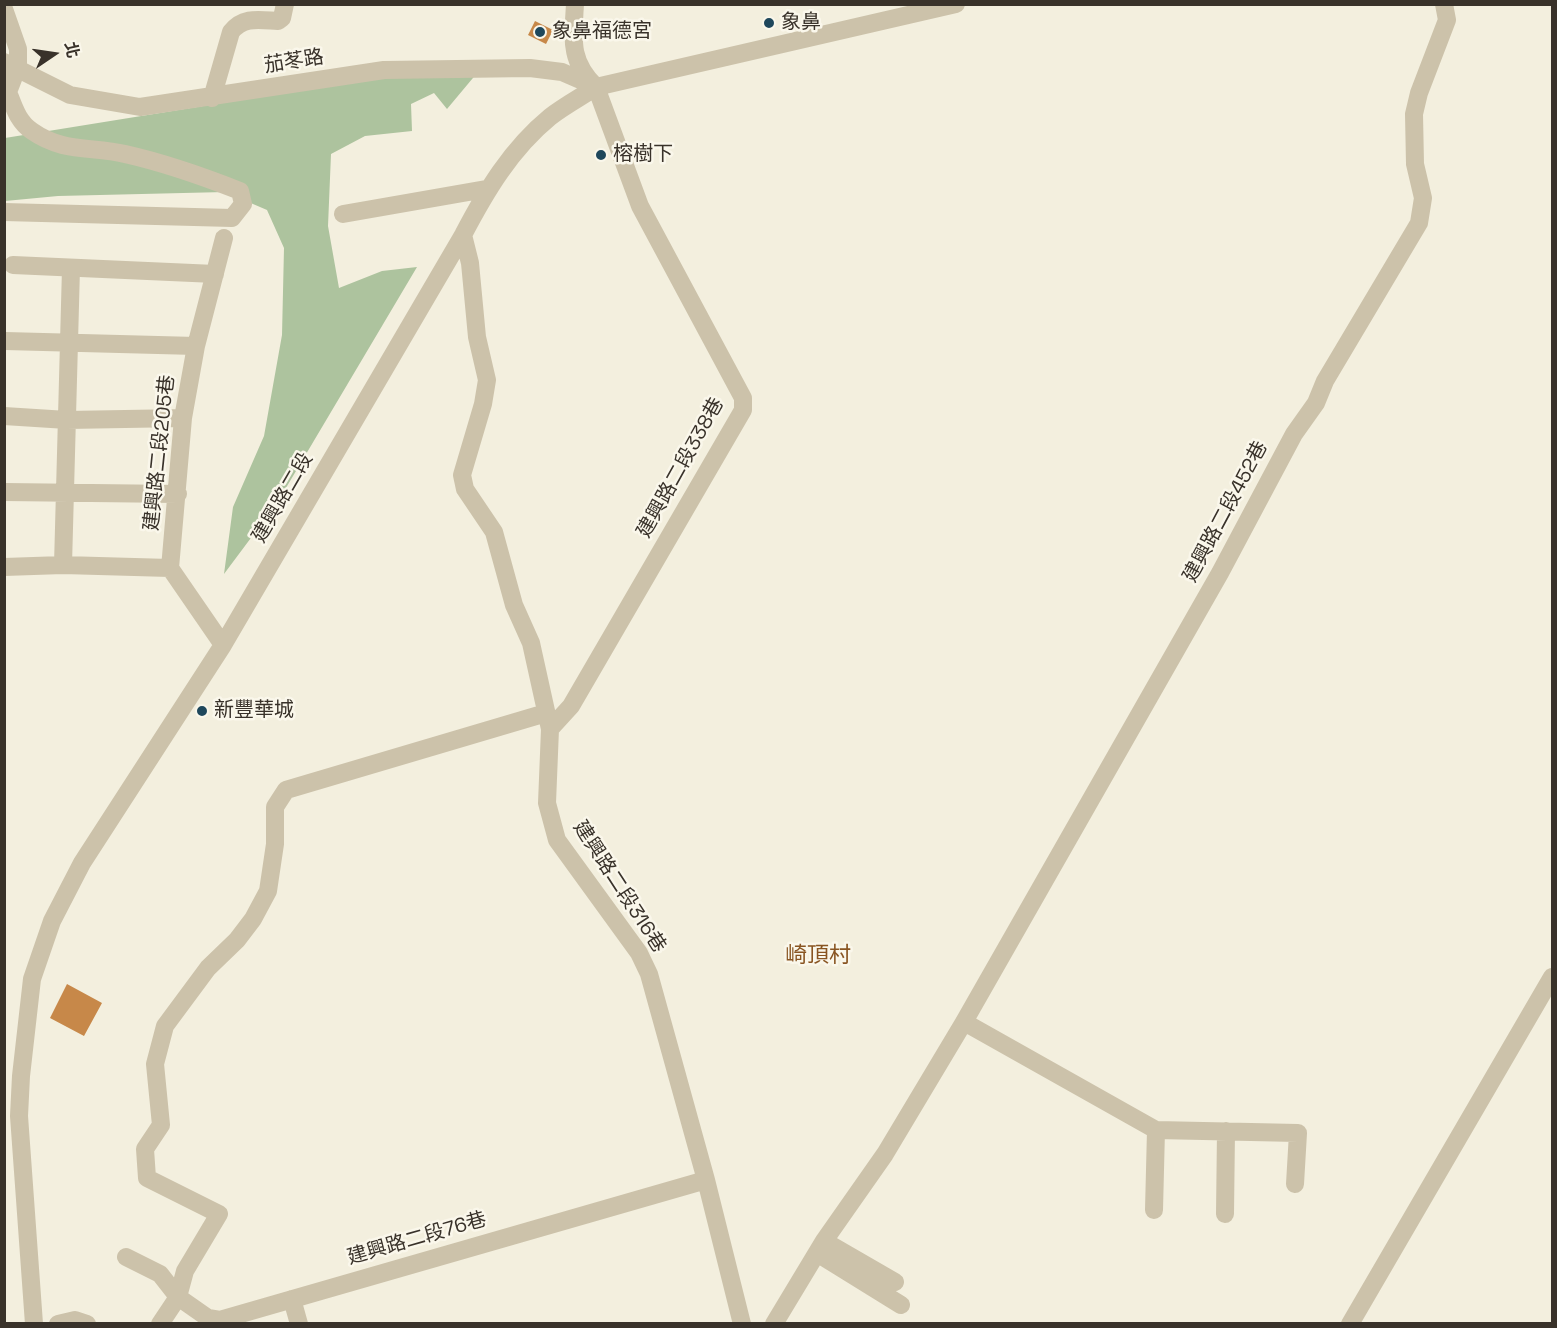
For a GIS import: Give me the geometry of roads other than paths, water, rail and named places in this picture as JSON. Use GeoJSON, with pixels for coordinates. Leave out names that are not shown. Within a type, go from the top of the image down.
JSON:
{"type":"FeatureCollection","features":[{"type":"Feature","properties":{"kind":"street"},"geometry":{"type":"LineString","coordinates":[[212,99],[231,32],[245,20],[278,21],[282,18],[285,4]]}},
{"type":"Feature","properties":{"kind":"street","name":"建興路二段338巷"},"geometry":{"type":"LineString","coordinates":[[548,721],[571,706],[743,410],[743,398],[640,206],[596,87],[583,75],[572,47],[575,4]]}},
{"type":"Feature","properties":{"kind":"street","name":"建興路二段"},"geometry":{"type":"LineString","coordinates":[[34,1323],[20,1116],[23,1039],[32,979],[52,921],[82,863],[223,645],[462,235],[486,189],[515,151],[550,117],[596,87],[956,4]]}},
{"type":"Feature","properties":{"kind":"street","name":"建興路二段452巷"},"geometry":{"type":"LineString","coordinates":[[774,1323],[820,1247],[885,1154],[964,1022],[1220,573],[1294,434],[1316,403],[1325,381],[1419,223],[1423,198],[1415,164],[1414,114],[1419,93],[1447,20],[1444,4]]}},
{"type":"Feature","properties":{"kind":"street"},"geometry":{"type":"LineString","coordinates":[[4,9],[18,49],[11,64],[8,92],[18,118],[31,131],[78,150],[123,153],[191,172],[240,191],[243,204],[232,218],[4,212]]}},
{"type":"Feature","properties":{"kind":"street"},"geometry":{"type":"LineString","coordinates":[[4,42],[11,64]]}},
{"type":"Feature","properties":{"kind":"street","name":"茄苳路"},"geometry":{"type":"LineString","coordinates":[[11,64],[70,95],[140,107],[212,99],[384,70],[530,68],[562,72],[596,87]]}},
{"type":"Feature","properties":{"kind":"street"},"geometry":{"type":"LineString","coordinates":[[343,214],[486,189]]}},
{"type":"Feature","properties":{"kind":"street","name":"建興路二段316巷"},"geometry":{"type":"LineString","coordinates":[[462,235],[470,263],[477,337],[487,380],[483,404],[462,475],[465,489],[494,532],[514,605],[531,644],[548,721],[547,803],[557,840],[639,953],[649,974],[706,1180],[742,1323]]}},
{"type":"Feature","properties":{"kind":"street","name":"建興路二段205巷"},"geometry":{"type":"LineString","coordinates":[[170,568],[183,418],[196,346],[224,238]]}},
{"type":"Feature","properties":{"kind":"street"},"geometry":{"type":"LineString","coordinates":[[13,265],[215,274]]}},
{"type":"Feature","properties":{"kind":"street"},"geometry":{"type":"LineString","coordinates":[[63,565],[71,268]]}},
{"type":"Feature","properties":{"kind":"street"},"geometry":{"type":"LineString","coordinates":[[5,341],[196,346]]}},
{"type":"Feature","properties":{"kind":"street"},"geometry":{"type":"LineString","coordinates":[[4,416],[67,420],[183,418]]}},
{"type":"Feature","properties":{"kind":"street"},"geometry":{"type":"LineString","coordinates":[[4,492],[178,494]]}},
{"type":"Feature","properties":{"kind":"street"},"geometry":{"type":"LineString","coordinates":[[4,567],[63,565],[170,568],[223,645]]}},
{"type":"Feature","properties":{"kind":"street"},"geometry":{"type":"LineString","coordinates":[[160,1323],[178,1297],[185,1271],[219,1214],[147,1178],[145,1149],[161,1125],[155,1064],[161,1036],[174,1011],[208,968],[237,940],[253,920],[268,891],[275,844],[275,807],[286,790],[548,721]]}},
{"type":"Feature","properties":{"kind":"street"},"geometry":{"type":"LineString","coordinates":[[1350,1323],[1552,977]]}},
{"type":"Feature","properties":{"kind":"street"},"geometry":{"type":"LineString","coordinates":[[964,1022],[1156,1130],[1298,1133],[1295,1184]]}},
{"type":"Feature","properties":{"kind":"street"},"geometry":{"type":"LineString","coordinates":[[1154,1210],[1156,1130]]}},
{"type":"Feature","properties":{"kind":"street"},"geometry":{"type":"LineString","coordinates":[[1225,1214],[1226,1131]]}},
{"type":"Feature","properties":{"kind":"street","name":"建興路二段76巷"},"geometry":{"type":"LineString","coordinates":[[126,1257],[160,1274],[178,1297],[208,1318],[220,1320],[706,1180]]}},
{"type":"Feature","properties":{"kind":"street"},"geometry":{"type":"LineString","coordinates":[[820,1247],[896,1282]]}},
{"type":"Feature","properties":{"kind":"street"},"geometry":{"type":"LineString","coordinates":[[820,1247],[901,1305]]}},
{"type":"Feature","properties":{"kind":"street"},"geometry":{"type":"LineString","coordinates":[[288,1300],[289,1323]]}},
{"type":"Feature","properties":{"kind":"street"},"geometry":{"type":"LineString","coordinates":[[288,1300],[299,1323]]}},
{"type":"Feature","properties":{"kind":"street"},"geometry":{"type":"LineString","coordinates":[[58,1323],[75,1320],[87,1323]]}},
{"type":"Feature","properties":{"kind":"place","name":"象鼻"},"geometry":{"type":"Point","coordinates":[769,23]}},
{"type":"Feature","properties":{"kind":"place","name":"象鼻福德宮"},"geometry":{"type":"Point","coordinates":[540,32]}},
{"type":"Feature","properties":{"kind":"place","name":"榕樹下"},"geometry":{"type":"Point","coordinates":[601,155]}},
{"type":"Feature","properties":{"kind":"place","name":"新豐華城"},"geometry":{"type":"Point","coordinates":[202,711]}},
{"type":"Feature","properties":{"kind":"district","name":"崎頂村"},"geometry":{"type":"Point","coordinates":[818,956]}}]}
